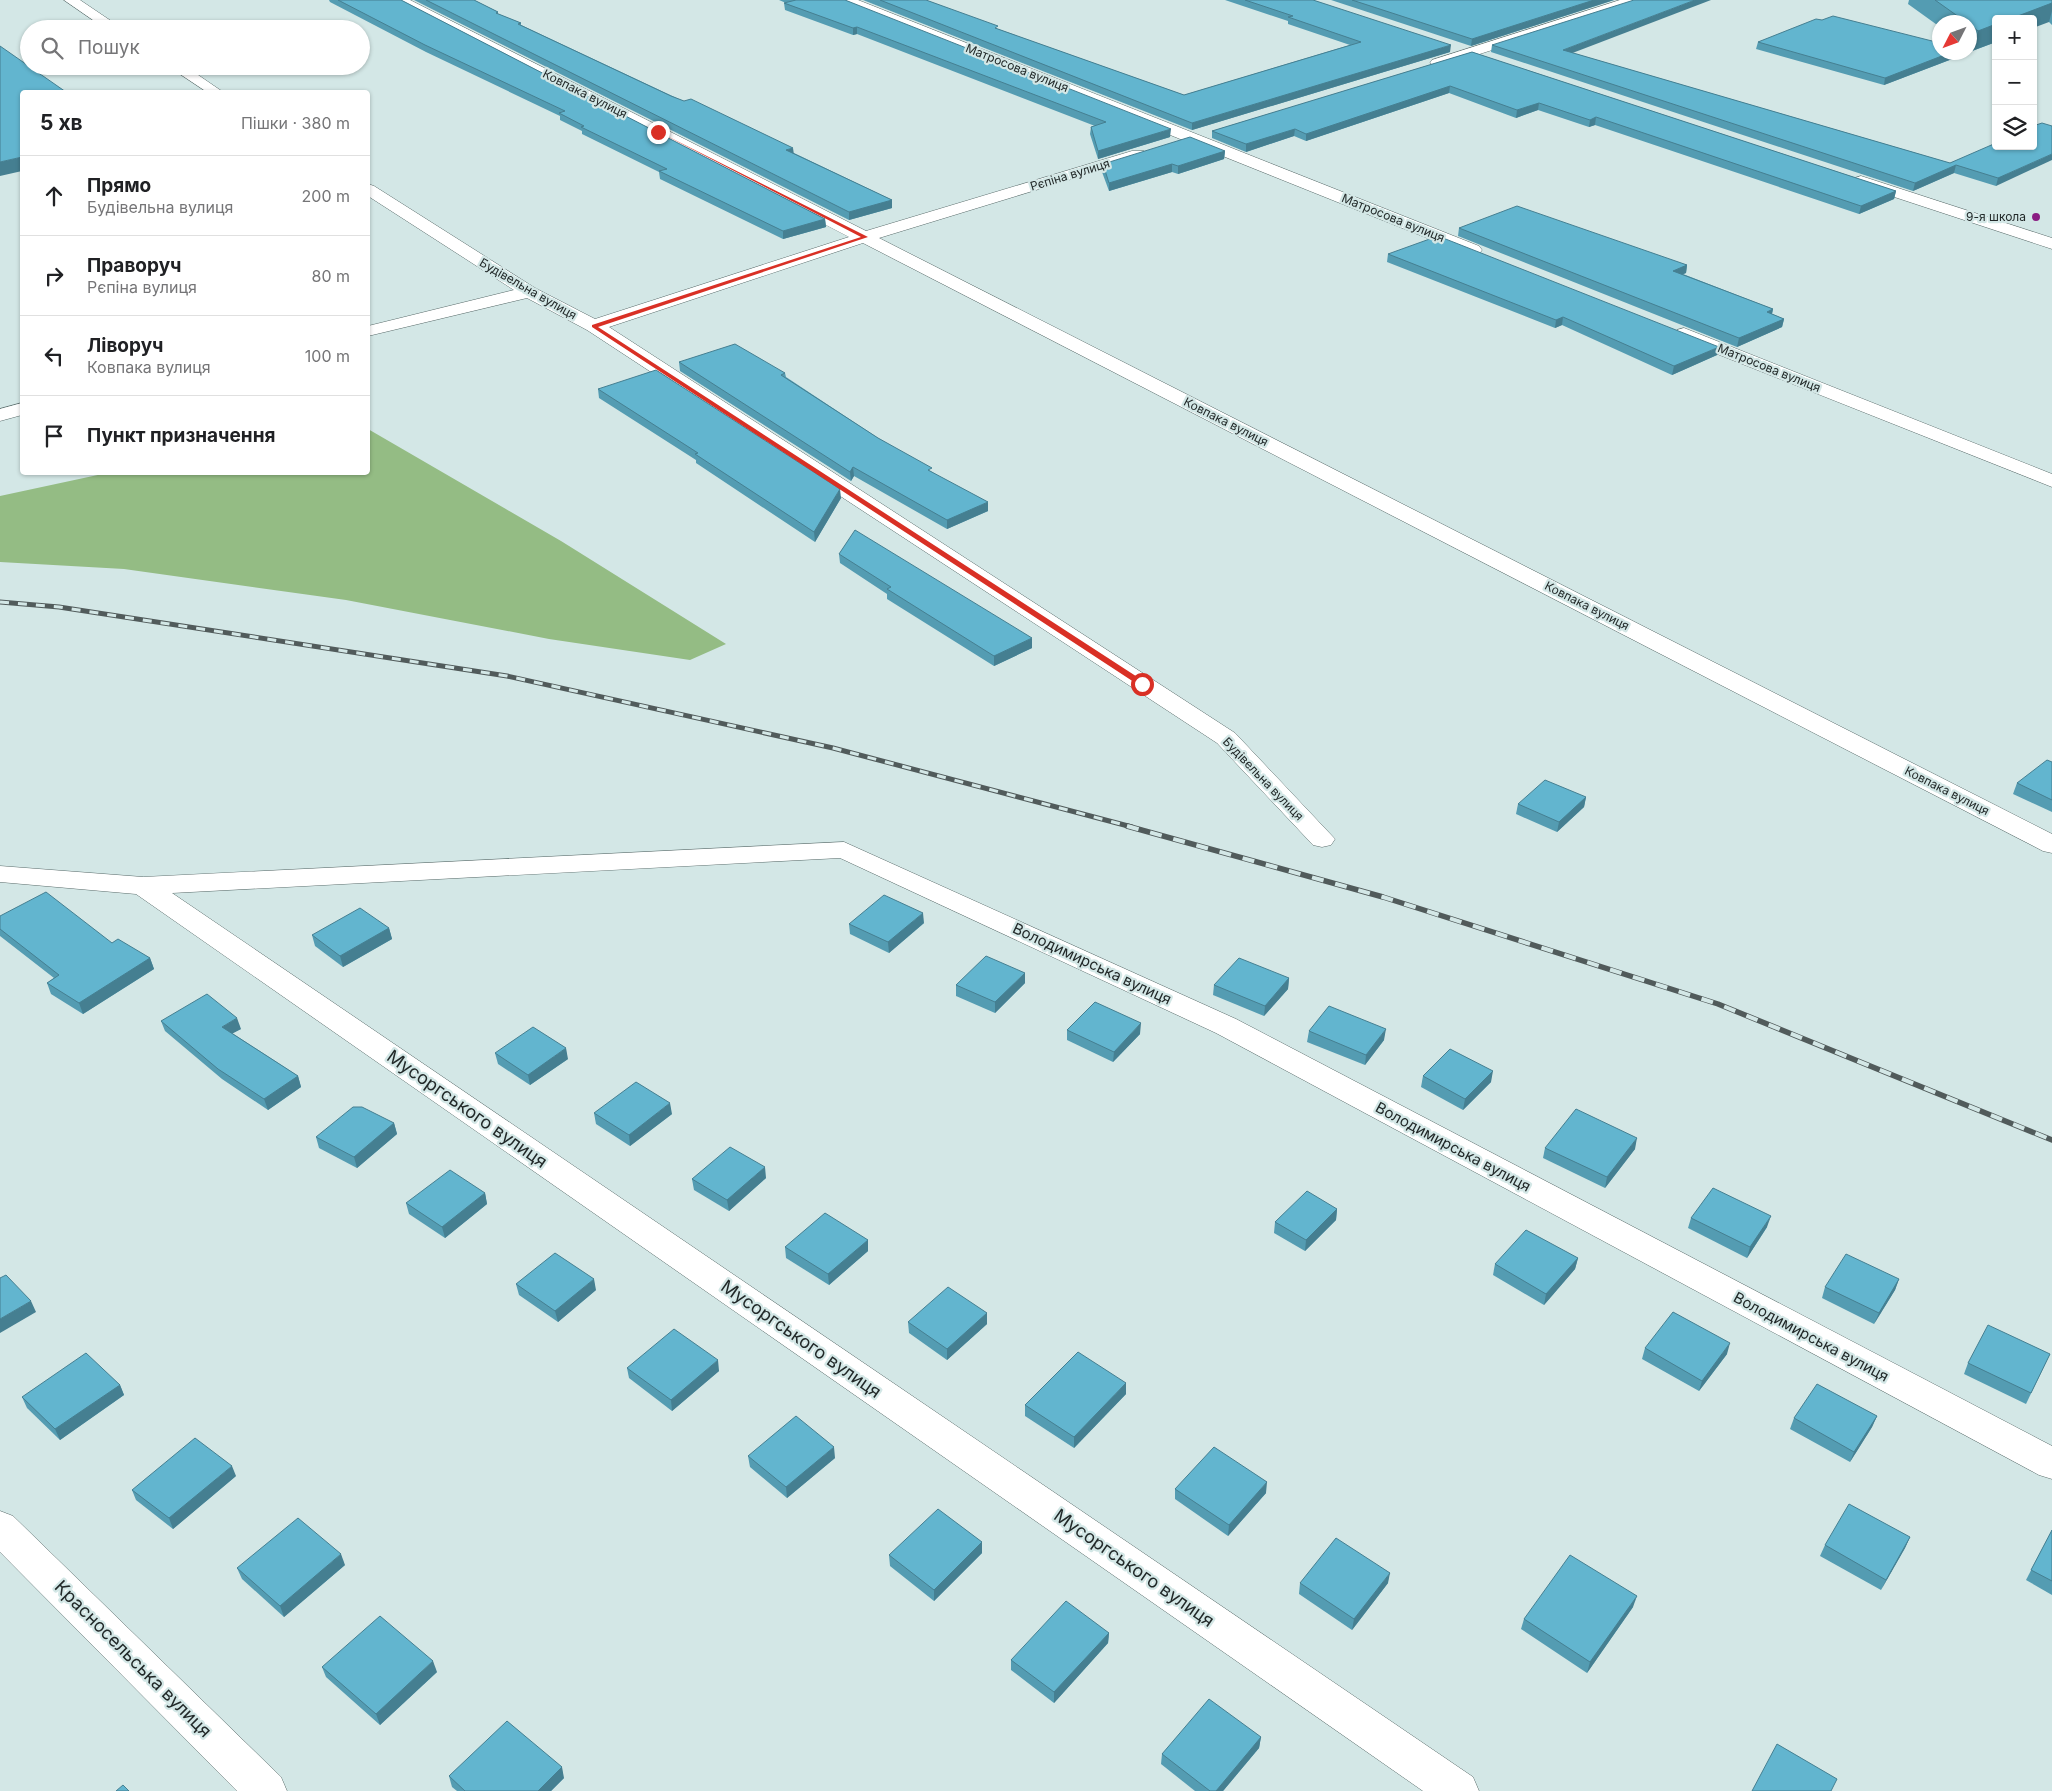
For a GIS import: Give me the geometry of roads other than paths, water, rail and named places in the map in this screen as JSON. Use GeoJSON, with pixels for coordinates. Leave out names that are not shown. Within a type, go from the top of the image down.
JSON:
{"type":"FeatureCollection","features":[{"type":"Feature","properties":{"kind":"street"},"geometry":{"type":"LineString","coordinates":[[71,0],[102,20]]}},
{"type":"Feature","properties":{"kind":"street","name":"Ковпака вулиця"},"geometry":{"type":"LineString","coordinates":[[400,0],[2052,845]]}},
{"type":"Feature","properties":{"kind":"street","name":"Матросова вулиця"},"geometry":{"type":"LineString","coordinates":[[846,0],[1488,256]]}},
{"type":"Feature","properties":{"kind":"street"},"geometry":{"type":"LineString","coordinates":[[1425,66],[1634,0]]}},
{"type":"Feature","properties":{"kind":"street"},"geometry":{"type":"LineString","coordinates":[[1444,43],[1500,62]]}},
{"type":"Feature","properties":{"kind":"street"},"geometry":{"type":"LineString","coordinates":[[189,75],[213,90]]}},
{"type":"Feature","properties":{"kind":"street","name":"Рєпіна вулиця"},"geometry":{"type":"LineString","coordinates":[[594,326],[865,237],[1211,132]]}},
{"type":"Feature","properties":{"kind":"street"},"geometry":{"type":"LineString","coordinates":[[1846,176],[2052,244]]}},
{"type":"Feature","properties":{"kind":"street","name":"Будівельна вулиця"},"geometry":{"type":"LineString","coordinates":[[370,190],[530,292],[594,326],[1226,738],[1322,839]]}},
{"type":"Feature","properties":{"kind":"street"},"geometry":{"type":"LineString","coordinates":[[370,330],[530,292]]}},
{"type":"Feature","properties":{"kind":"street","name":"Матросова вулиця"},"geometry":{"type":"LineString","coordinates":[[1664,326],[2052,481]]}},
{"type":"Feature","properties":{"kind":"street"},"geometry":{"type":"LineString","coordinates":[[0,415],[20,410]]}},
{"type":"Feature","properties":{"kind":"street","name":"Володимирська вулиця"},"geometry":{"type":"LineString","coordinates":[[143,886],[844,850],[1226,1026],[2052,1464]]}},
{"type":"Feature","properties":{"kind":"street"},"geometry":{"type":"LineString","coordinates":[[0,874],[143,886]]}},
{"type":"Feature","properties":{"kind":"street","name":"Мусоргського вулиця"},"geometry":{"type":"LineString","coordinates":[[143,886],[1458,1791]]}},
{"type":"Feature","properties":{"kind":"street","name":"Красносельська вулиця"},"geometry":{"type":"LineString","coordinates":[[0,1527],[266,1791]]}},
{"type":"Feature","properties":{"kind":"railway"},"geometry":{"type":"LineString","coordinates":[[0,602],[59,607],[507,676],[833,748],[1132,827]]}},
{"type":"Feature","properties":{"kind":"railway"},"geometry":{"type":"LineString","coordinates":[[1127,826],[1383,897],[1718,1004],[2052,1140]]}},
{"type":"Feature","properties":{"kind":"place","name":"9-я школа"},"geometry":{"type":"Point","coordinates":[2036,217]}}]}
